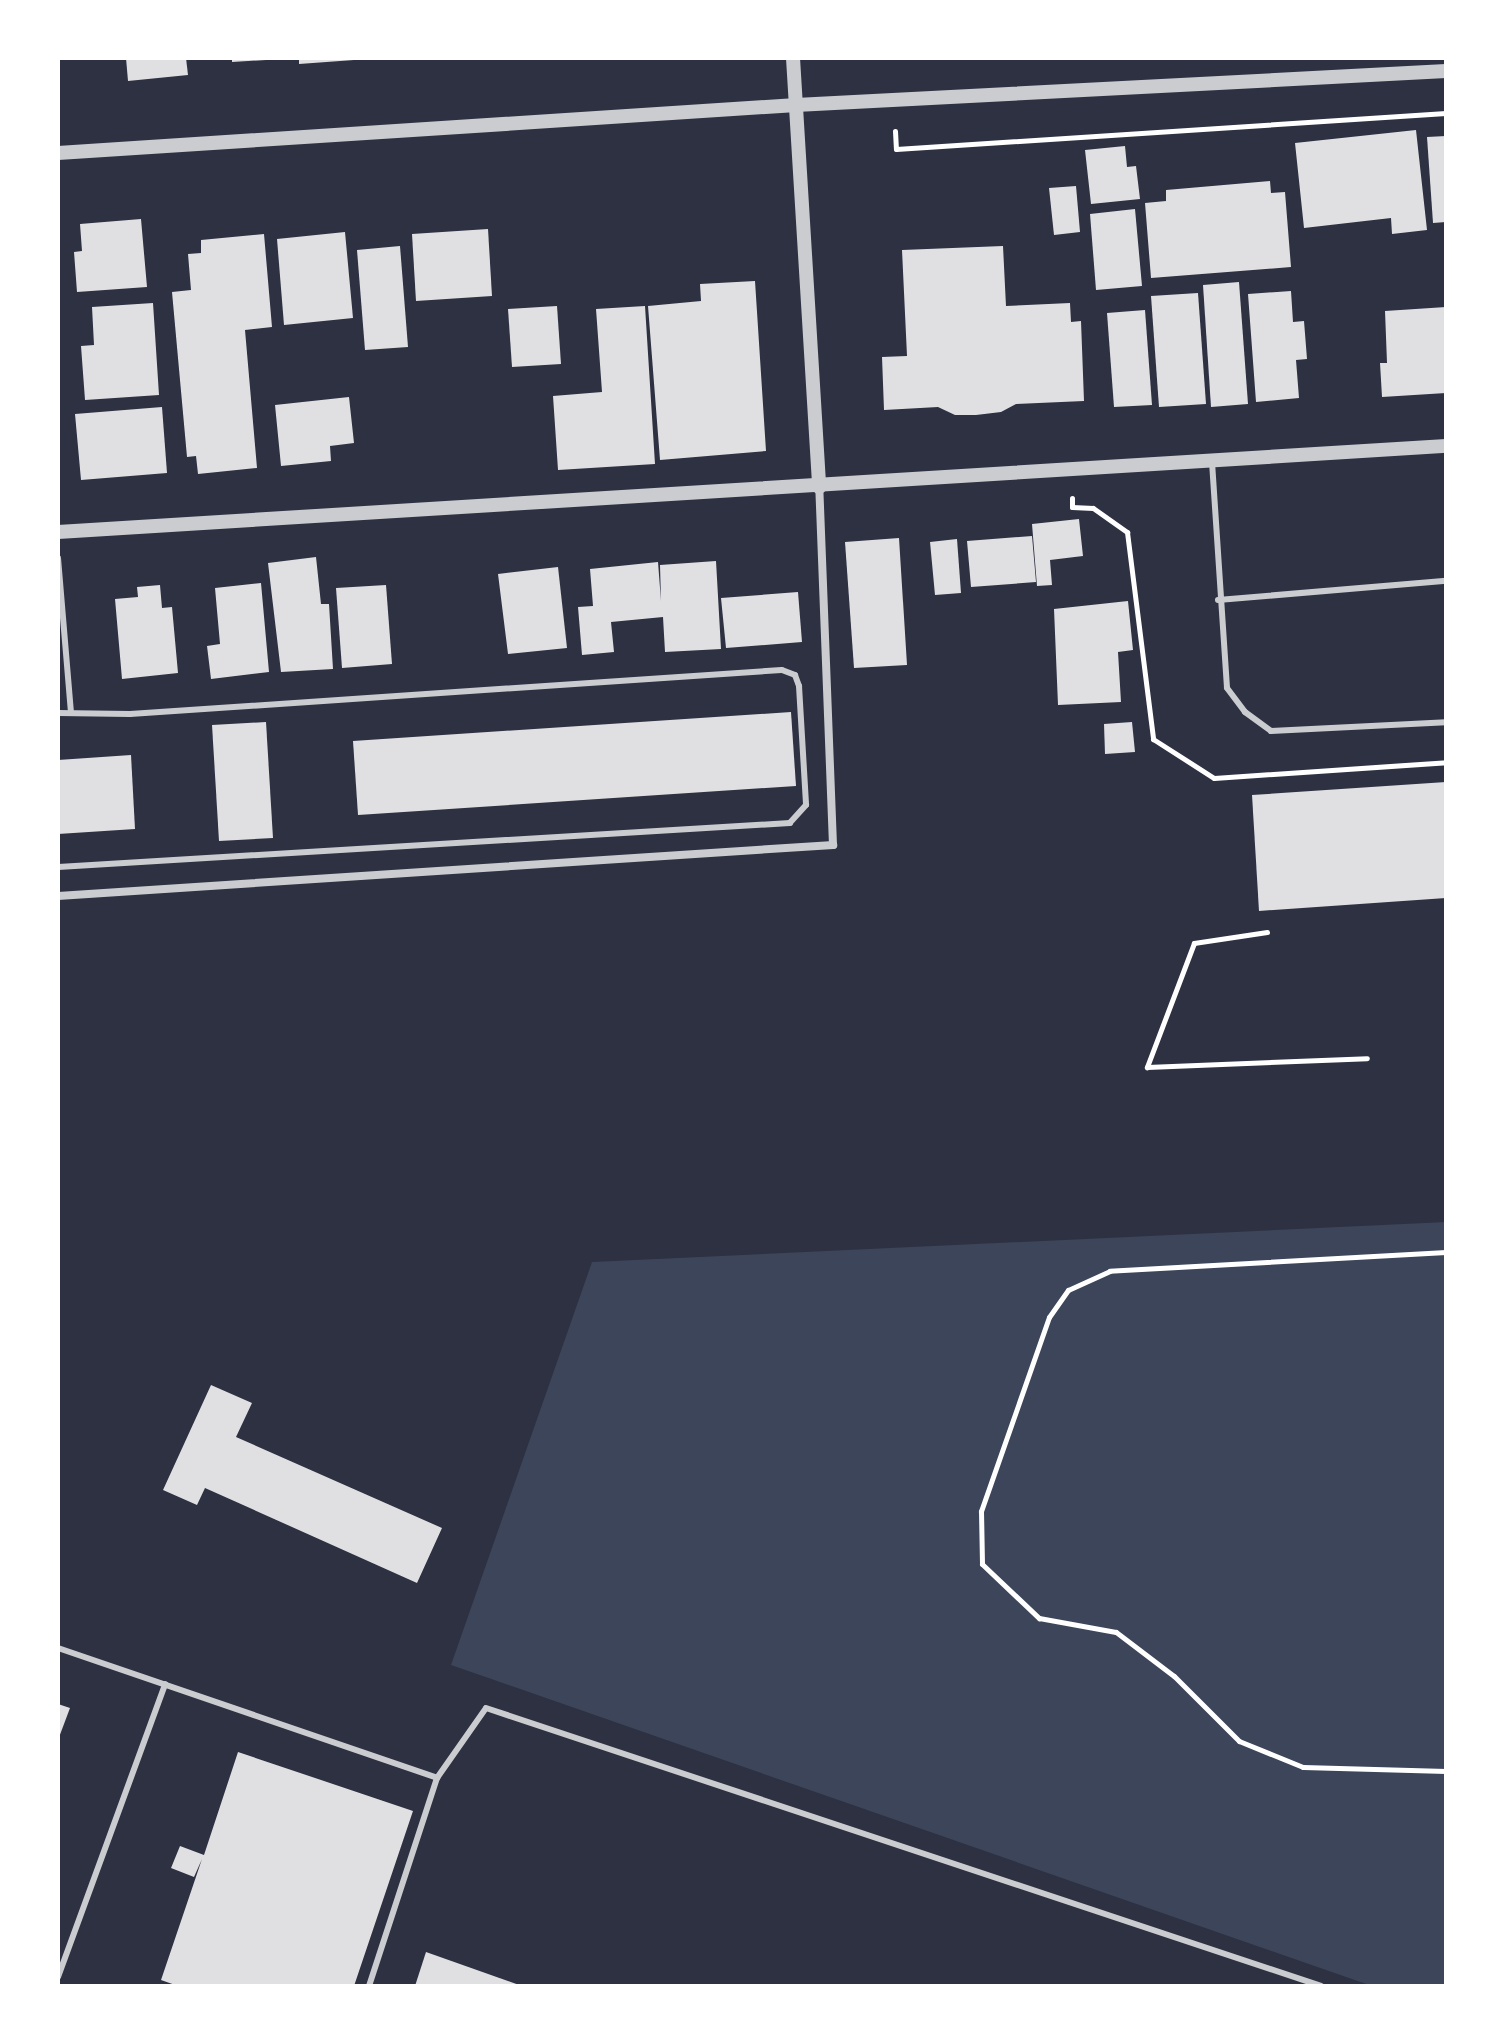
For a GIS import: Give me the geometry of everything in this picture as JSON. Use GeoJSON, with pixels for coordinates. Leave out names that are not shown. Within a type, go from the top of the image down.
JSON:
{"type":"FeatureCollection","features":[{"type":"Feature","properties":{"kind":"street"},"geometry":{"type":"LineString","coordinates":[[58,896],[833,845],[819,487],[793,58]]}},
{"type":"Feature","properties":{"kind":"street"},"geometry":{"type":"LineString","coordinates":[[58,153],[796,105],[1446,71]]}},
{"type":"Feature","properties":{"kind":"street"},"geometry":{"type":"LineString","coordinates":[[58,532],[1446,446]]}},
{"type":"Feature","properties":{"kind":"lane"},"geometry":{"type":"LineString","coordinates":[[1212,460],[1218,600],[1227,688],[1245,712],[1271,731],[1446,722]]}},
{"type":"Feature","properties":{"kind":"lane"},"geometry":{"type":"LineString","coordinates":[[58,558],[71,712]]}},
{"type":"Feature","properties":{"kind":"lane"},"geometry":{"type":"LineString","coordinates":[[1218,600],[1446,581]]}},
{"type":"Feature","properties":{"kind":"lane"},"geometry":{"type":"LineString","coordinates":[[58,713],[130,714],[782,670],[795,675],[799,686],[806,805],[790,823],[58,867]]}},
{"type":"Feature","properties":{"kind":"lane"},"geometry":{"type":"LineString","coordinates":[[58,1648],[437,1778]]}},
{"type":"Feature","properties":{"kind":"lane"},"geometry":{"type":"LineString","coordinates":[[58,1977],[165,1684]]}},
{"type":"Feature","properties":{"kind":"lane"},"geometry":{"type":"LineString","coordinates":[[369,1986],[437,1778],[486,1708],[1321,1986]]}},
{"type":"Feature","properties":{"kind":"path"},"geometry":{"type":"LineString","coordinates":[[892,100],[896,149],[1446,113]]}},
{"type":"Feature","properties":{"kind":"path"},"geometry":{"type":"LineString","coordinates":[[1267,932],[1194,943],[1147,1067],[1367,1058]]}},
{"type":"Feature","properties":{"kind":"path"},"geometry":{"type":"LineString","coordinates":[[1446,1252],[1110,1271],[1068,1290],[1049,1317],[981,1511],[982,1564],[1039,1618],[1116,1632],[1174,1676],[1239,1741],[1303,1767],[1446,1771]]}},
{"type":"Feature","properties":{"kind":"shaded area"},"geometry":{"type":"Polygon","coordinates":[[[1446,1222],[1446,1986],[1372,1986],[451,1665],[592,1262],[1446,1222]]]}},
{"type":"Feature","properties":{"kind":"building"},"geometry":{"type":"Polygon","coordinates":[[[126,58],[186,58],[188,75],[128,81],[126,58]]]}},
{"type":"Feature","properties":{"kind":"building"},"geometry":{"type":"Polygon","coordinates":[[[232,58],[266,58],[266,60],[232,62],[232,58]]]}},
{"type":"Feature","properties":{"kind":"building"},"geometry":{"type":"Polygon","coordinates":[[[299,58],[354,58],[354,60],[299,64],[299,58]]]}},
{"type":"Feature","properties":{"kind":"building"},"geometry":{"type":"Polygon","coordinates":[[[1416,130],[1427,230],[1392,234],[1391,218],[1304,228],[1295,143],[1416,130]]]}},
{"type":"Feature","properties":{"kind":"building"},"geometry":{"type":"Polygon","coordinates":[[[1446,136],[1446,222],[1433,223],[1427,137],[1446,136]]]}},
{"type":"Feature","properties":{"kind":"building"},"geometry":{"type":"Polygon","coordinates":[[[1125,146],[1127,167],[1136,166],[1140,199],[1091,204],[1085,150],[1125,146]]]}},
{"type":"Feature","properties":{"kind":"building"},"geometry":{"type":"Polygon","coordinates":[[[1270,181],[1271,193],[1285,192],[1291,267],[1151,278],[1145,203],[1166,201],[1166,190],[1270,181]]]}},
{"type":"Feature","properties":{"kind":"building"},"geometry":{"type":"Polygon","coordinates":[[[1076,186],[1080,232],[1054,235],[1049,188],[1076,186]]]}},
{"type":"Feature","properties":{"kind":"building"},"geometry":{"type":"Polygon","coordinates":[[[1135,209],[1142,286],[1096,290],[1090,214],[1135,209]]]}},
{"type":"Feature","properties":{"kind":"building"},"geometry":{"type":"Polygon","coordinates":[[[141,219],[147,287],[77,292],[74,252],[82,251],[80,224],[141,219]]]}},
{"type":"Feature","properties":{"kind":"building"},"geometry":{"type":"Polygon","coordinates":[[[488,229],[492,296],[416,301],[412,234],[488,229]]]}},
{"type":"Feature","properties":{"kind":"building"},"geometry":{"type":"Polygon","coordinates":[[[345,232],[353,318],[284,325],[277,239],[345,232]]]}},
{"type":"Feature","properties":{"kind":"building"},"geometry":{"type":"Polygon","coordinates":[[[264,234],[272,327],[245,330],[257,468],[198,474],[196,456],[187,457],[172,292],[191,290],[188,254],[201,253],[201,240],[264,234]]]}},
{"type":"Feature","properties":{"kind":"building"},"geometry":{"type":"Polygon","coordinates":[[[400,246],[408,347],[365,350],[357,250],[400,246]]]}},
{"type":"Feature","properties":{"kind":"building"},"geometry":{"type":"Polygon","coordinates":[[[1003,246],[1006,306],[1070,303],[1071,322],[1081,321],[1084,401],[1016,404],[1001,412],[976,415],[955,415],[938,407],[884,410],[882,357],[907,356],[902,250],[1003,246]]]}},
{"type":"Feature","properties":{"kind":"building"},"geometry":{"type":"Polygon","coordinates":[[[755,281],[766,451],[660,460],[648,306],[701,301],[700,284],[755,281]]]}},
{"type":"Feature","properties":{"kind":"building"},"geometry":{"type":"Polygon","coordinates":[[[1239,282],[1248,404],[1211,407],[1203,285],[1239,282]]]}},
{"type":"Feature","properties":{"kind":"building"},"geometry":{"type":"Polygon","coordinates":[[[1291,291],[1293,322],[1304,321],[1307,359],[1296,360],[1299,398],[1256,402],[1248,294],[1291,291]]]}},
{"type":"Feature","properties":{"kind":"building"},"geometry":{"type":"Polygon","coordinates":[[[1198,293],[1206,404],[1159,407],[1151,296],[1198,293]]]}},
{"type":"Feature","properties":{"kind":"building"},"geometry":{"type":"Polygon","coordinates":[[[153,303],[159,395],[85,400],[81,346],[94,345],[92,307],[153,303]]]}},
{"type":"Feature","properties":{"kind":"building"},"geometry":{"type":"Polygon","coordinates":[[[557,306],[561,364],[512,367],[508,309],[557,306]]]}},
{"type":"Feature","properties":{"kind":"building"},"geometry":{"type":"Polygon","coordinates":[[[645,306],[655,464],[558,470],[553,396],[602,392],[596,309],[645,306]]]}},
{"type":"Feature","properties":{"kind":"building"},"geometry":{"type":"Polygon","coordinates":[[[1446,307],[1446,393],[1382,397],[1380,363],[1387,363],[1385,311],[1446,307]]]}},
{"type":"Feature","properties":{"kind":"building"},"geometry":{"type":"Polygon","coordinates":[[[1145,310],[1152,405],[1114,407],[1107,313],[1145,310]]]}},
{"type":"Feature","properties":{"kind":"building"},"geometry":{"type":"Polygon","coordinates":[[[349,397],[354,443],[330,446],[331,461],[281,466],[275,405],[349,397]]]}},
{"type":"Feature","properties":{"kind":"building"},"geometry":{"type":"Polygon","coordinates":[[[162,407],[167,473],[81,480],[75,414],[162,407]]]}},
{"type":"Feature","properties":{"kind":"building"},"geometry":{"type":"Polygon","coordinates":[[[1079,519],[1083,556],[1050,560],[1052,585],[1037,586],[1032,524],[1079,519]]]}},
{"type":"Feature","properties":{"kind":"building"},"geometry":{"type":"Polygon","coordinates":[[[1032,536],[1036,582],[971,587],[967,541],[1032,536]]]}},
{"type":"Feature","properties":{"kind":"building"},"geometry":{"type":"Polygon","coordinates":[[[899,538],[907,665],[854,668],[845,542],[899,538]]]}},
{"type":"Feature","properties":{"kind":"building"},"geometry":{"type":"Polygon","coordinates":[[[957,539],[961,593],[935,595],[930,542],[957,539]]]}},
{"type":"Feature","properties":{"kind":"building"},"geometry":{"type":"Polygon","coordinates":[[[316,557],[321,604],[329,604],[333,669],[281,672],[268,563],[316,557]]]}},
{"type":"Feature","properties":{"kind":"building"},"geometry":{"type":"Polygon","coordinates":[[[716,561],[721,649],[665,652],[663,617],[611,622],[614,652],[582,655],[578,607],[593,606],[590,569],[658,562],[661,601],[660,565],[716,561]]]}},
{"type":"Feature","properties":{"kind":"building"},"geometry":{"type":"Polygon","coordinates":[[[558,567],[567,648],[508,654],[498,574],[558,567]]]}},
{"type":"Feature","properties":{"kind":"building"},"geometry":{"type":"Polygon","coordinates":[[[261,583],[269,672],[211,679],[207,646],[220,644],[215,588],[261,583]]]}},
{"type":"Feature","properties":{"kind":"building"},"geometry":{"type":"Polygon","coordinates":[[[160,585],[162,608],[172,607],[178,673],[122,679],[115,599],[138,597],[137,587],[160,585]]]}},
{"type":"Feature","properties":{"kind":"building"},"geometry":{"type":"Polygon","coordinates":[[[386,585],[392,664],[342,668],[336,588],[386,585]]]}},
{"type":"Feature","properties":{"kind":"building"},"geometry":{"type":"Polygon","coordinates":[[[798,592],[802,642],[726,648],[721,598],[798,592]]]}},
{"type":"Feature","properties":{"kind":"building"},"geometry":{"type":"Polygon","coordinates":[[[1128,601],[1133,650],[1118,652],[1121,702],[1058,705],[1054,609],[1128,601]]]}},
{"type":"Feature","properties":{"kind":"building"},"geometry":{"type":"Polygon","coordinates":[[[791,712],[796,786],[358,815],[353,741],[791,712]]]}},
{"type":"Feature","properties":{"kind":"building"},"geometry":{"type":"Polygon","coordinates":[[[266,722],[273,838],[219,841],[212,725],[266,722]]]}},
{"type":"Feature","properties":{"kind":"building"},"geometry":{"type":"Polygon","coordinates":[[[1132,722],[1135,752],[1105,754],[1104,724],[1132,722]]]}},
{"type":"Feature","properties":{"kind":"building"},"geometry":{"type":"Polygon","coordinates":[[[131,755],[135,829],[58,834],[58,760],[131,755]]]}},
{"type":"Feature","properties":{"kind":"building"},"geometry":{"type":"Polygon","coordinates":[[[1446,782],[1446,898],[1259,911],[1252,795],[1446,782]]]}},
{"type":"Feature","properties":{"kind":"building"},"geometry":{"type":"Polygon","coordinates":[[[211,1385],[252,1403],[236,1437],[442,1528],[417,1583],[205,1488],[197,1505],[163,1490],[211,1385]]]}},
{"type":"Feature","properties":{"kind":"building"},"geometry":{"type":"Polygon","coordinates":[[[58,1704],[70,1708],[58,1740],[58,1704]]]}},
{"type":"Feature","properties":{"kind":"building"},"geometry":{"type":"Polygon","coordinates":[[[238,1752],[413,1811],[354,1986],[178,1986],[161,1980],[202,1859],[194,1877],[171,1868],[180,1846],[204,1855],[238,1752]]]}},
{"type":"Feature","properties":{"kind":"building"},"geometry":{"type":"Polygon","coordinates":[[[426,1952],[522,1986],[415,1986],[426,1952]]]}}]}
